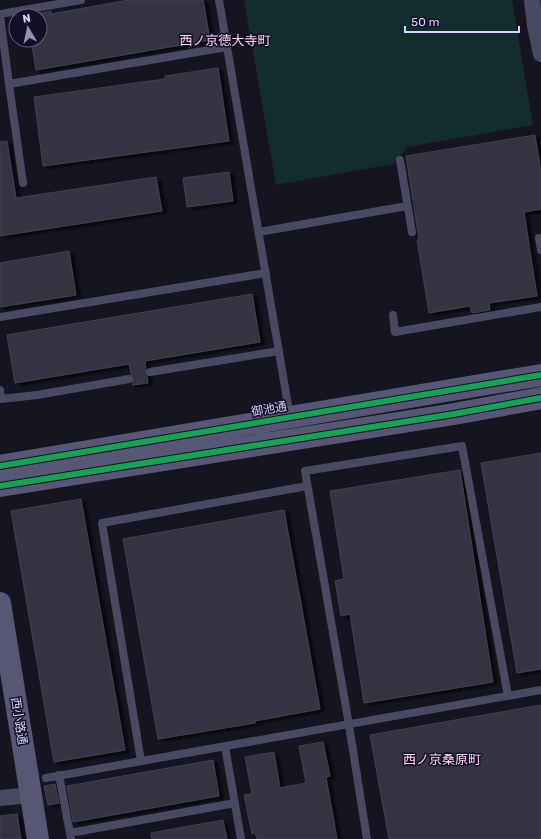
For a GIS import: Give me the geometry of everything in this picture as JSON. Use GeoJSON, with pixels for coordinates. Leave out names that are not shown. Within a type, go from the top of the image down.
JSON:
{"type":"FeatureCollection","features":[{"type":"Feature","properties":{"kind":"street"},"geometry":{"type":"LineString","coordinates":[[535,10],[541,54]]}},
{"type":"Feature","properties":{"kind":"street","name":"御池通"},"geometry":{"type":"LineString","coordinates":[[0,486],[291,428],[541,375]]}},
{"type":"Feature","properties":{"kind":"street","name":"御池通"},"geometry":{"type":"LineString","coordinates":[[0,466],[291,428],[447,415],[541,398]]}},
{"type":"Feature","properties":{"kind":"street","name":"西小路通"},"geometry":{"type":"LineString","coordinates":[[0,603],[38,839]]}},
{"type":"Feature","properties":{"kind":"street"},"geometry":{"type":"LineString","coordinates":[[0,798],[31,795]]}},
{"type":"Feature","properties":{"kind":"lane"},"geometry":{"type":"LineString","coordinates":[[23,183],[0,15],[81,0]]}},
{"type":"Feature","properties":{"kind":"lane"},"geometry":{"type":"LineString","coordinates":[[219,0],[291,428]]}},
{"type":"Feature","properties":{"kind":"lane"},"geometry":{"type":"LineString","coordinates":[[9,84],[227,46]]}},
{"type":"Feature","properties":{"kind":"lane"},"geometry":{"type":"LineString","coordinates":[[400,160],[412,232]]}},
{"type":"Feature","properties":{"kind":"lane"},"geometry":{"type":"LineString","coordinates":[[259,232],[408,206]]}},
{"type":"Feature","properties":{"kind":"lane"},"geometry":{"type":"LineString","coordinates":[[539,238],[541,250]]}},
{"type":"Feature","properties":{"kind":"lane"},"geometry":{"type":"LineString","coordinates":[[0,317],[266,273]]}},
{"type":"Feature","properties":{"kind":"lane"},"geometry":{"type":"LineString","coordinates":[[393,315],[395,332],[541,307]]}},
{"type":"Feature","properties":{"kind":"lane"},"geometry":{"type":"LineString","coordinates":[[150,372],[279,351]]}},
{"type":"Feature","properties":{"kind":"lane"},"geometry":{"type":"LineString","coordinates":[[0,390],[1,399],[37,395],[129,378]]}},
{"type":"Feature","properties":{"kind":"lane"},"geometry":{"type":"LineString","coordinates":[[368,839],[350,725],[305,471],[462,446],[508,696]]}},
{"type":"Feature","properties":{"kind":"lane"},"geometry":{"type":"LineString","coordinates":[[141,761],[102,523],[307,486]]}},
{"type":"Feature","properties":{"kind":"lane"},"geometry":{"type":"LineString","coordinates":[[46,778],[541,690]]}},
{"type":"Feature","properties":{"kind":"lane"},"geometry":{"type":"LineString","coordinates":[[225,746],[241,839]]}},
{"type":"Feature","properties":{"kind":"lane"},"geometry":{"type":"LineString","coordinates":[[59,775],[70,836],[235,803]]}},
{"type":"Feature","properties":{"kind":"green space"},"geometry":{"type":"Polygon","coordinates":[[[244,0],[512,0],[533,125],[408,147],[393,164],[276,185],[244,0]]]}},
{"type":"Feature","properties":{"kind":"building"},"geometry":{"type":"Polygon","coordinates":[[[129,0],[203,0],[210,40],[36,70],[32,48],[48,48],[48,12],[51,11],[51,14],[129,0]]]}},
{"type":"Feature","properties":{"kind":"building"},"geometry":{"type":"Polygon","coordinates":[[[218,68],[229,141],[43,166],[34,97],[165,79],[165,76],[218,68]]]}},
{"type":"Feature","properties":{"kind":"building"},"geometry":{"type":"Polygon","coordinates":[[[535,135],[541,173],[541,209],[524,212],[537,296],[489,303],[490,310],[472,313],[470,306],[429,313],[417,240],[419,239],[406,156],[535,135]]]}},
{"type":"Feature","properties":{"kind":"building"},"geometry":{"type":"Polygon","coordinates":[[[7,141],[16,198],[156,177],[162,211],[0,236],[0,142],[7,141]]]}},
{"type":"Feature","properties":{"kind":"building"},"geometry":{"type":"Polygon","coordinates":[[[229,172],[233,201],[187,207],[183,178],[229,172]]]}},
{"type":"Feature","properties":{"kind":"building"},"geometry":{"type":"Polygon","coordinates":[[[69,251],[76,295],[0,307],[0,263],[69,251]]]}},
{"type":"Feature","properties":{"kind":"building"},"geometry":{"type":"Polygon","coordinates":[[[252,294],[260,342],[145,361],[145,373],[148,383],[132,385],[134,378],[131,374],[129,364],[15,383],[7,335],[252,294]]]}},
{"type":"Feature","properties":{"kind":"building"},"geometry":{"type":"Polygon","coordinates":[[[541,453],[541,669],[517,673],[481,463],[541,453]]]}},
{"type":"Feature","properties":{"kind":"building"},"geometry":{"type":"Polygon","coordinates":[[[460,470],[493,682],[364,703],[350,614],[341,616],[335,581],[344,579],[330,491],[460,470]]]}},
{"type":"Feature","properties":{"kind":"building"},"geometry":{"type":"Polygon","coordinates":[[[81,499],[125,750],[54,762],[11,511],[81,499]]]}},
{"type":"Feature","properties":{"kind":"building"},"geometry":{"type":"Polygon","coordinates":[[[284,510],[320,709],[255,721],[255,723],[158,739],[123,539],[284,510]]]}},
{"type":"Feature","properties":{"kind":"building"},"geometry":{"type":"Polygon","coordinates":[[[541,705],[541,839],[389,839],[370,735],[541,705]]]}},
{"type":"Feature","properties":{"kind":"building"},"geometry":{"type":"Polygon","coordinates":[[[323,742],[330,776],[326,777],[337,839],[257,839],[255,833],[252,834],[244,795],[252,794],[245,757],[274,752],[280,788],[306,783],[299,746],[323,742]]]}},
{"type":"Feature","properties":{"kind":"building"},"geometry":{"type":"Polygon","coordinates":[[[213,760],[219,796],[73,822],[67,786],[213,760]]]}},
{"type":"Feature","properties":{"kind":"building"},"geometry":{"type":"Polygon","coordinates":[[[55,784],[59,803],[48,805],[44,786],[55,784]]]}},
{"type":"Feature","properties":{"kind":"building"},"geometry":{"type":"Polygon","coordinates":[[[17,814],[21,839],[0,839],[0,816],[17,814]]]}},
{"type":"Feature","properties":{"kind":"building"},"geometry":{"type":"Polygon","coordinates":[[[223,820],[227,839],[152,839],[151,833],[223,820]]]}},
{"type":"Feature","properties":{"kind":"cycle path"},"geometry":{"type":"LineString","coordinates":[[0,466],[541,375]]}},
{"type":"Feature","properties":{"kind":"cycle path"},"geometry":{"type":"LineString","coordinates":[[0,486],[454,414],[541,398]]}},
{"type":"Feature","properties":{"kind":"district","name":"西ノ京徳大寺町"},"geometry":{"type":"Point","coordinates":[225,40]}},
{"type":"Feature","properties":{"kind":"district","name":"西ノ京桑原町"},"geometry":{"type":"Point","coordinates":[442,759]}}]}
